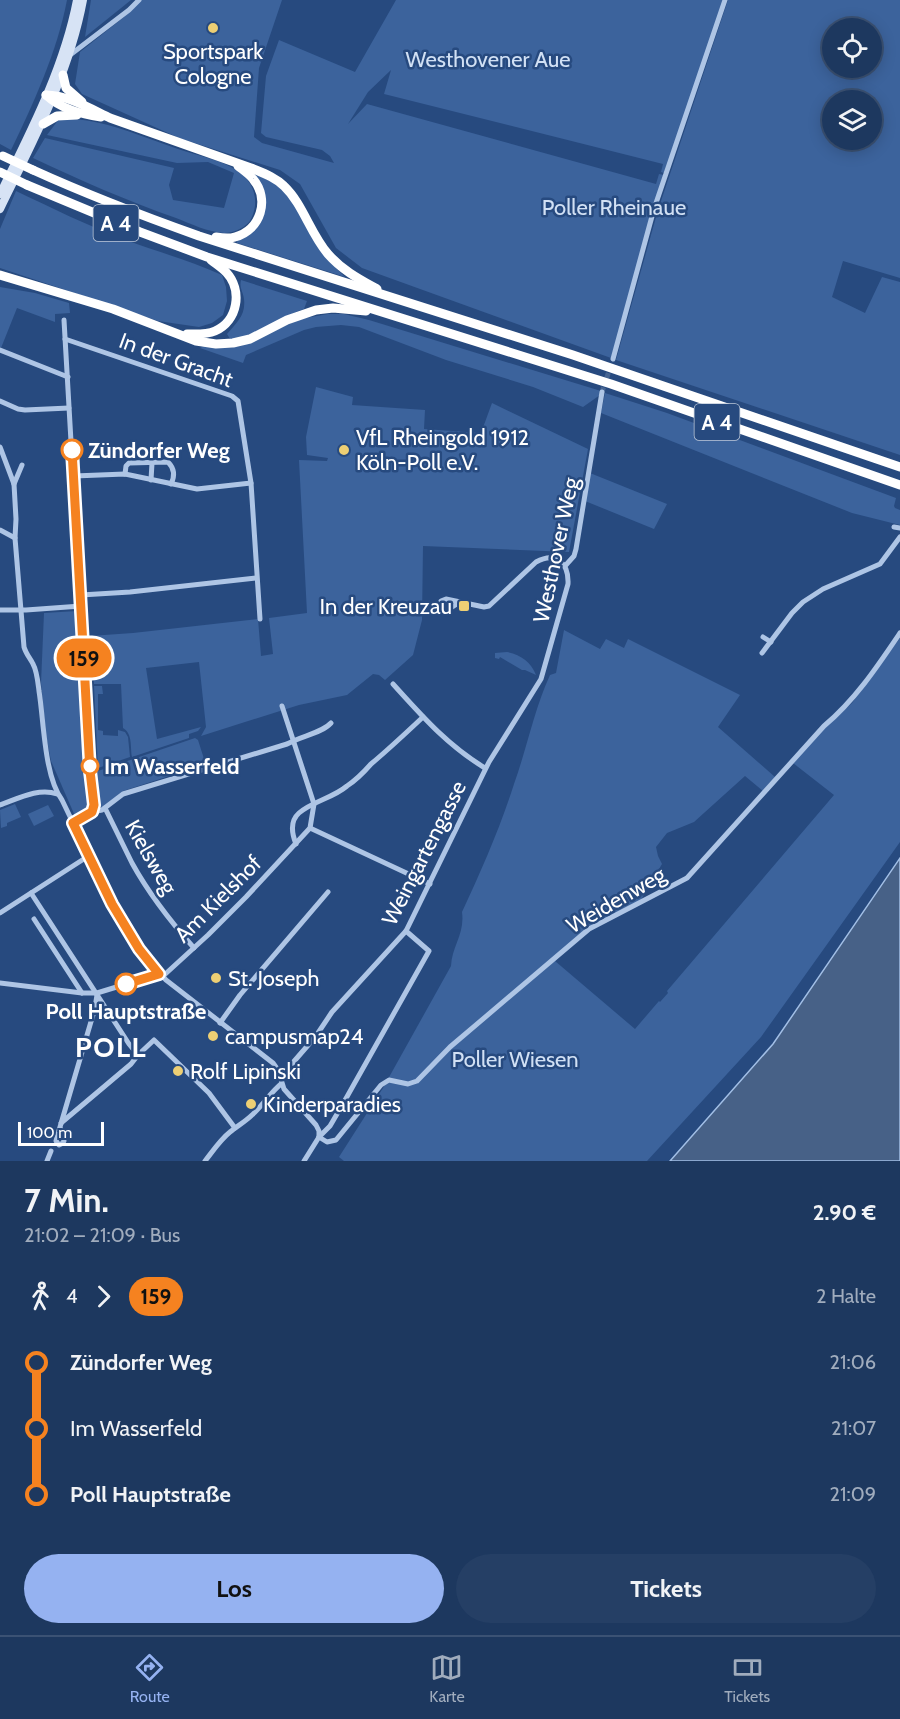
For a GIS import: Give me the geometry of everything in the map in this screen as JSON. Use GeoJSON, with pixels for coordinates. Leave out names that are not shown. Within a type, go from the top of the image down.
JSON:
{"type":"FeatureCollection","features":[{"type":"Feature","properties":{"kind":"highway"},"geometry":{"type":"LineString","coordinates":[[63,75],[69,91],[88,111]]}},
{"type":"Feature","properties":{"kind":"highway"},"geometry":{"type":"LineString","coordinates":[[51,97],[59,106],[110,118],[273,178],[294,198],[311,230],[333,259],[351,275],[395,299]]}},
{"type":"Feature","properties":{"kind":"highway"},"geometry":{"type":"LineString","coordinates":[[43,123],[53,117],[88,111]]}},
{"type":"Feature","properties":{"kind":"highway","name":"A 4"},"geometry":{"type":"LineString","coordinates":[[1,155],[73,188],[199,236],[573,355],[900,467]]}},
{"type":"Feature","properties":{"kind":"highway"},"geometry":{"type":"LineString","coordinates":[[199,236],[235,237],[250,229],[261,212],[260,190],[254,180],[234,163]]}},
{"type":"Feature","properties":{"kind":"highway","name":"A 4"},"geometry":{"type":"LineString","coordinates":[[0,172],[121,225],[207,257],[610,384],[900,485]]}},
{"type":"Feature","properties":{"kind":"highway"},"geometry":{"type":"LineString","coordinates":[[181,334],[203,334],[214,331],[231,318],[236,308],[237,294],[233,282],[226,272],[207,257]]}},
{"type":"Feature","properties":{"kind":"highway"},"geometry":{"type":"LineString","coordinates":[[2,276],[113,309],[196,340],[216,344],[233,344],[250,339],[287,320],[316,310],[333,308],[384,312]]}},
{"type":"Feature","properties":{"kind":"main road"},"geometry":{"type":"LineString","coordinates":[[0,209],[43,123],[77,0]]}},
{"type":"Feature","properties":{"kind":"main road"},"geometry":{"type":"LineString","coordinates":[[0,194],[63,75],[70,56],[83,0]]}},
{"type":"Feature","properties":{"kind":"street"},"geometry":{"type":"LineString","coordinates":[[70,56],[139,0]]}},
{"type":"Feature","properties":{"kind":"street"},"geometry":{"type":"LineString","coordinates":[[612,359],[654,209],[725,0]]}},
{"type":"Feature","properties":{"kind":"street"},"geometry":{"type":"LineString","coordinates":[[64,320],[90,771],[94,805],[92,812]]}},
{"type":"Feature","properties":{"kind":"street","name":"In der Gracht"},"geometry":{"type":"LineString","coordinates":[[65,339],[235,398],[239,406],[251,483],[260,619]]}},
{"type":"Feature","properties":{"kind":"street"},"geometry":{"type":"LineString","coordinates":[[0,350],[68,377]]}},
{"type":"Feature","properties":{"kind":"street","name":"Westhover Weg"},"geometry":{"type":"LineString","coordinates":[[535,690],[545,668],[568,584],[565,566],[574,556],[576,549],[602,392]]}},
{"type":"Feature","properties":{"kind":"street"},"geometry":{"type":"LineString","coordinates":[[0,401],[18,410],[69,408]]}},
{"type":"Feature","properties":{"kind":"street"},"geometry":{"type":"LineString","coordinates":[[0,447],[14,484],[15,538],[24,647],[33,664],[39,689],[48,762],[57,794],[90,855],[106,891],[143,955],[160,975],[273,1063],[279,1073],[281,1084],[318,1128],[319,1137]]}},
{"type":"Feature","properties":{"kind":"street"},"geometry":{"type":"LineString","coordinates":[[125,474],[126,466],[129,464],[168,462],[173,467],[171,484]]}},
{"type":"Feature","properties":{"kind":"street"},"geometry":{"type":"LineString","coordinates":[[151,480],[152,463]]}},
{"type":"Feature","properties":{"kind":"street"},"geometry":{"type":"LineString","coordinates":[[14,484],[22,465]]}},
{"type":"Feature","properties":{"kind":"street"},"geometry":{"type":"LineString","coordinates":[[74,476],[125,474],[197,489],[251,483]]}},
{"type":"Feature","properties":{"kind":"street"},"geometry":{"type":"LineString","coordinates":[[0,530],[15,538]]}},
{"type":"Feature","properties":{"kind":"street"},"geometry":{"type":"LineString","coordinates":[[762,653],[803,602],[823,589],[880,564],[900,537]]}},
{"type":"Feature","properties":{"kind":"street"},"geometry":{"type":"LineString","coordinates":[[460,602],[489,606],[541,559],[555,559],[565,566]]}},
{"type":"Feature","properties":{"kind":"street"},"geometry":{"type":"LineString","coordinates":[[81,595],[256,578]]}},
{"type":"Feature","properties":{"kind":"street"},"geometry":{"type":"LineString","coordinates":[[0,610],[81,606]]}},
{"type":"Feature","properties":{"kind":"street","name":"Weidenweg"},"geometry":{"type":"LineString","coordinates":[[319,1137],[327,1142],[336,1140],[376,1089],[385,1082],[394,1080],[408,1084],[417,1081],[450,1047],[589,929],[687,878],[824,726],[847,705],[877,668],[900,633]]}},
{"type":"Feature","properties":{"kind":"street"},"geometry":{"type":"LineString","coordinates":[[763,637],[771,642]]}},
{"type":"Feature","properties":{"kind":"street"},"geometry":{"type":"LineString","coordinates":[[393,684],[456,749],[485,768]]}},
{"type":"Feature","properties":{"kind":"street","name":"Weingartengasse"},"geometry":{"type":"LineString","coordinates":[[279,1073],[290,1066],[316,1036],[332,1012],[406,931],[485,768],[535,690]]}},
{"type":"Feature","properties":{"kind":"street"},"geometry":{"type":"LineString","coordinates":[[282,706],[314,804],[310,828],[430,884]]}},
{"type":"Feature","properties":{"kind":"street"},"geometry":{"type":"LineString","coordinates":[[296,844],[293,834],[294,820],[299,814],[348,786],[423,717]]}},
{"type":"Feature","properties":{"kind":"street"},"geometry":{"type":"LineString","coordinates":[[73,823],[92,812],[105,808],[123,794],[287,744],[326,728],[331,723]]}},
{"type":"Feature","properties":{"kind":"street"},"geometry":{"type":"LineString","coordinates":[[0,805],[44,791],[57,794]]}},
{"type":"Feature","properties":{"kind":"street","name":"Kielsweg"},"geometry":{"type":"LineString","coordinates":[[105,808],[142,879],[168,918],[194,948]]}},
{"type":"Feature","properties":{"kind":"street","name":"Am Kielshof"},"geometry":{"type":"LineString","coordinates":[[160,975],[194,948],[246,897],[310,828]]}},
{"type":"Feature","properties":{"kind":"street"},"geometry":{"type":"LineString","coordinates":[[0,913],[90,855]]}},
{"type":"Feature","properties":{"kind":"street"},"geometry":{"type":"LineString","coordinates":[[220,1023],[328,892]]}},
{"type":"Feature","properties":{"kind":"street"},"geometry":{"type":"LineString","coordinates":[[31,893],[138,1055]]}},
{"type":"Feature","properties":{"kind":"street"},"geometry":{"type":"LineString","coordinates":[[34,919],[82,993]]}},
{"type":"Feature","properties":{"kind":"street"},"geometry":{"type":"LineString","coordinates":[[304,1161],[319,1137],[330,1126],[429,951],[406,931]]}},
{"type":"Feature","properties":{"kind":"street"},"geometry":{"type":"LineString","coordinates":[[0,983],[96,993],[160,975]]}},
{"type":"Feature","properties":{"kind":"street"},"geometry":{"type":"LineString","coordinates":[[96,993],[95,1008],[60,1125],[131,1064],[154,1040],[209,1094],[236,1128]]}},
{"type":"Feature","properties":{"kind":"street"},"geometry":{"type":"LineString","coordinates":[[205,1161],[219,1142],[254,1114],[281,1084]]}},
{"type":"Feature","properties":{"kind":"street"},"geometry":{"type":"LineString","coordinates":[[47,1161],[51,1151]]}},
{"type":"Feature","properties":{"kind":"green space"},"geometry":{"type":"Polygon","coordinates":[[[0,0],[67,0],[51,58],[11,150],[0,144],[0,0]]]}},
{"type":"Feature","properties":{"kind":"green space"},"geometry":{"type":"Polygon","coordinates":[[[91,0],[131,0],[85,37],[91,0]]]}},
{"type":"Feature","properties":{"kind":"green space"},"geometry":{"type":"Polygon","coordinates":[[[141,0],[282,0],[259,68],[254,137],[262,143],[334,163],[330,156],[322,150],[266,137],[261,133],[266,76],[279,40],[355,72],[396,0],[724,0],[664,173],[661,172],[663,164],[384,94],[391,70],[368,92],[348,124],[367,104],[656,184],[659,174],[664,175],[611,358],[362,268],[336,248],[300,184],[280,170],[179,138],[82,94],[75,84],[80,52],[124,17],[141,0]]]}},
{"type":"Feature","properties":{"kind":"green space"},"geometry":{"type":"Polygon","coordinates":[[[728,0],[900,0],[900,278],[843,261],[832,297],[865,313],[882,277],[900,282],[900,455],[616,360],[658,210],[728,0]]]}},
{"type":"Feature","properties":{"kind":"green space"},"geometry":{"type":"Polygon","coordinates":[[[59,119],[104,124],[232,167],[244,175],[252,186],[255,205],[251,219],[243,227],[232,232],[224,233],[206,229],[122,197],[33,158],[45,138],[174,168],[169,185],[173,200],[224,208],[234,173],[208,162],[177,163],[47,135],[59,119]]]}},
{"type":"Feature","properties":{"kind":"green space"},"geometry":{"type":"Polygon","coordinates":[[[249,171],[282,189],[291,199],[328,260],[345,277],[237,243],[237,240],[265,210],[249,171]]]}},
{"type":"Feature","properties":{"kind":"green space"},"geometry":{"type":"Polygon","coordinates":[[[16,191],[112,235],[222,275],[227,301],[223,315],[212,323],[199,327],[158,321],[0,268],[0,229],[16,191]]]}},
{"type":"Feature","properties":{"kind":"green space"},"geometry":{"type":"Polygon","coordinates":[[[241,280],[307,301],[304,309],[247,336],[230,339],[227,334],[240,319],[244,305],[241,280]]]}},
{"type":"Feature","properties":{"kind":"green space"},"geometry":{"type":"Polygon","coordinates":[[[0,287],[35,293],[69,303],[70,313],[55,314],[55,322],[17,308],[1,348],[0,287]]]}},
{"type":"Feature","properties":{"kind":"green space"},"geometry":{"type":"Polygon","coordinates":[[[328,314],[344,314],[369,320],[601,391],[600,395],[583,407],[533,387],[446,360],[359,327],[341,325],[304,330],[246,355],[243,363],[200,348],[204,346],[231,348],[241,346],[300,319],[328,314]]]}},
{"type":"Feature","properties":{"kind":"green space"},"geometry":{"type":"Polygon","coordinates":[[[316,387],[353,397],[352,405],[425,410],[424,429],[481,433],[492,403],[588,449],[569,552],[423,546],[422,620],[413,655],[385,680],[373,674],[347,695],[299,705],[201,736],[206,727],[199,662],[146,668],[157,739],[201,727],[198,731],[189,734],[189,738],[132,757],[130,737],[123,728],[121,684],[94,684],[90,636],[258,619],[261,656],[273,654],[269,618],[307,613],[299,460],[327,461],[328,458],[307,455],[306,437],[316,387]]]}},
{"type":"Feature","properties":{"kind":"green space"},"geometry":{"type":"Polygon","coordinates":[[[605,393],[667,413],[896,498],[894,506],[900,510],[900,525],[852,513],[601,413],[605,393]]]}},
{"type":"Feature","properties":{"kind":"green space"},"geometry":{"type":"Polygon","coordinates":[[[590,473],[667,504],[654,529],[585,501],[590,473]]]}},
{"type":"Feature","properties":{"kind":"green space"},"geometry":{"type":"Polygon","coordinates":[[[77,611],[79,613],[91,803],[87,812],[78,817],[75,816],[51,761],[41,683],[44,613],[77,611]]]}},
{"type":"Feature","properties":{"kind":"green space","name":"Poller Wiesen"},"geometry":{"type":"Polygon","coordinates":[[[564,630],[600,649],[606,639],[624,648],[628,639],[740,695],[718,727],[775,777],[763,791],[745,776],[694,822],[667,833],[656,847],[662,864],[641,900],[594,924],[555,961],[635,1029],[668,993],[667,991],[834,795],[793,763],[852,703],[900,638],[900,842],[761,1037],[647,1161],[344,1161],[339,1157],[383,1088],[451,966],[462,927],[462,912],[503,817],[544,688],[550,675],[556,673],[564,630]]]}},
{"type":"Feature","properties":{"kind":"green space"},"geometry":{"type":"Polygon","coordinates":[[[507,652],[525,660],[536,675],[500,657],[495,658],[495,653],[507,652]]]}},
{"type":"Feature","properties":{"kind":"green space"},"geometry":{"type":"Polygon","coordinates":[[[94,686],[102,686],[103,694],[98,694],[98,730],[103,731],[103,735],[118,736],[118,730],[125,732],[128,737],[130,757],[98,768],[94,686]]]}},
{"type":"Feature","properties":{"kind":"green space"},"geometry":{"type":"Polygon","coordinates":[[[195,738],[198,740],[205,762],[203,765],[123,791],[101,808],[95,772],[195,738]]]}},
{"type":"Feature","properties":{"kind":"green space"},"geometry":{"type":"Polygon","coordinates":[[[15,804],[21,817],[1,828],[0,810],[15,804]]]}},
{"type":"Feature","properties":{"kind":"green space"},"geometry":{"type":"Polygon","coordinates":[[[48,805],[54,816],[34,826],[28,814],[48,805]]]}},
{"type":"Feature","properties":{"kind":"shaded area"},"geometry":{"type":"Polygon","coordinates":[[[900,858],[900,1161],[670,1161],[773,1044],[900,858]]]}},
{"type":"Feature","properties":{"kind":"tunnel"},"geometry":{"type":"LineString","coordinates":[[602,392],[611,365]]}},
{"type":"Feature","properties":{"kind":"bus line","name":"159"},"geometry":{"type":"LineString","coordinates":[[72,450],[90,771],[94,805],[94,809],[88,816],[73,823],[112,904],[143,955],[159,974],[126,984]]}},
{"type":"Feature","properties":{"kind":"place","name":"Sportspark Cologne"},"geometry":{"type":"Point","coordinates":[213,28]}},
{"type":"Feature","properties":{"kind":"place","name":"Zündorfer Weg"},"geometry":{"type":"Point","coordinates":[72,450]}},
{"type":"Feature","properties":{"kind":"place","name":"VfL Rheingold 1912 Köln-Poll e.V."},"geometry":{"type":"Point","coordinates":[344,450]}},
{"type":"Feature","properties":{"kind":"place","name":"In der Kreuzau"},"geometry":{"type":"Point","coordinates":[464,606]}},
{"type":"Feature","properties":{"kind":"place","name":"Im Wasserfeld"},"geometry":{"type":"Point","coordinates":[90,766]}},
{"type":"Feature","properties":{"kind":"place","name":"St. Joseph"},"geometry":{"type":"Point","coordinates":[216,978]}},
{"type":"Feature","properties":{"kind":"place","name":"Poll Hauptstraße"},"geometry":{"type":"Point","coordinates":[126,984]}},
{"type":"Feature","properties":{"kind":"place","name":"campusmap24"},"geometry":{"type":"Point","coordinates":[213,1036]}},
{"type":"Feature","properties":{"kind":"place","name":"Rolf Lipinski"},"geometry":{"type":"Point","coordinates":[178,1071]}},
{"type":"Feature","properties":{"kind":"place","name":"Kinderparadies"},"geometry":{"type":"Point","coordinates":[251,1104]}},
{"type":"Feature","properties":{"kind":"district","name":"POLL"},"geometry":{"type":"Point","coordinates":[111,1047]}},
{"type":"Feature","properties":{"kind":"park label","name":"Westhovener Aue"},"geometry":{"type":"Point","coordinates":[488,59]}},
{"type":"Feature","properties":{"kind":"park label","name":"Poller Rheinaue"},"geometry":{"type":"Point","coordinates":[614,207]}}]}
